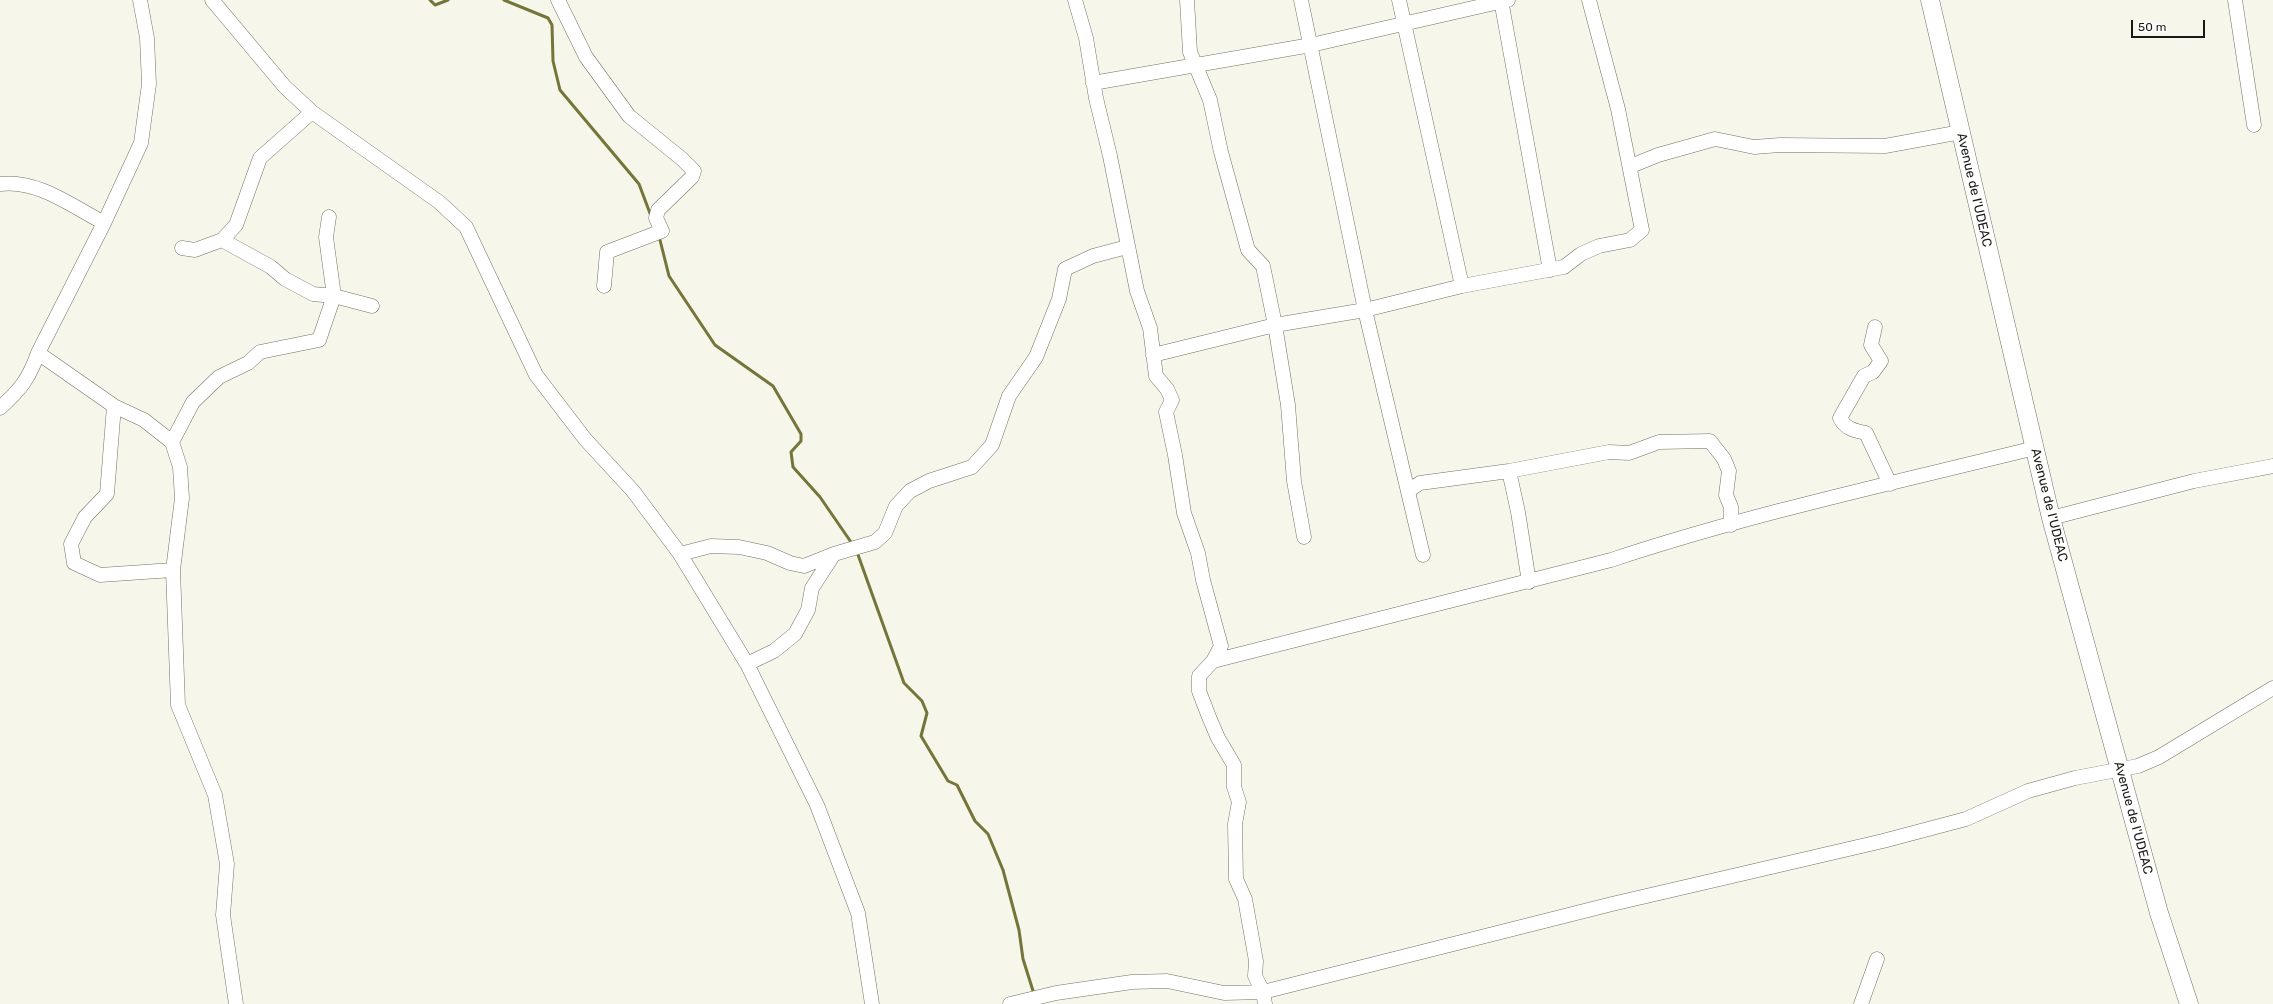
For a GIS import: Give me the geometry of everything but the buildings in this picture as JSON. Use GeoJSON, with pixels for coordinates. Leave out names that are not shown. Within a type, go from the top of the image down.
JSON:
{"type":"FeatureCollection","features":[{"type":"Feature","properties":{"kind":"main road","name":"Avenue de I'UDEAC"},"geometry":{"type":"LineString","coordinates":[[1930,0],[2051,518],[2159,913],[2189,1004]]}},
{"type":"Feature","properties":{"kind":"street"},"geometry":{"type":"LineString","coordinates":[[0,408],[18,392],[30,375],[38,353],[104,223],[140,143],[149,84],[147,38],[140,0]]}},
{"type":"Feature","properties":{"kind":"street"},"geometry":{"type":"LineString","coordinates":[[212,0],[285,88],[312,112],[439,202],[466,227],[536,374],[585,439],[633,491],[680,554],[747,664],[817,805],[858,913],[872,1004]]}},
{"type":"Feature","properties":{"kind":"street"},"geometry":{"type":"LineString","coordinates":[[558,0],[586,57],[629,116],[682,158],[694,170],[692,177],[658,210],[656,218],[658,232],[607,252],[604,286]]}},
{"type":"Feature","properties":{"kind":"street"},"geometry":{"type":"LineString","coordinates":[[1075,0],[1086,38],[1093,83],[1110,156],[1137,291],[1150,328],[1156,376],[1167,390],[1172,400],[1166,412],[1175,455],[1184,513],[1198,553],[1203,580],[1221,646],[1213,661],[1199,676],[1199,691],[1218,738],[1234,765],[1234,787],[1239,802],[1235,824],[1236,879],[1245,899],[1256,961],[1255,976],[1264,998]]}},
{"type":"Feature","properties":{"kind":"street"},"geometry":{"type":"LineString","coordinates":[[1187,0],[1190,52],[1210,100],[1220,152],[1248,250],[1263,266],[1276,325],[1288,405],[1294,481],[1304,537]]}},
{"type":"Feature","properties":{"kind":"street"},"geometry":{"type":"LineString","coordinates":[[1300,0],[1311,45],[1365,310],[1423,555]]}},
{"type":"Feature","properties":{"kind":"street"},"geometry":{"type":"LineString","coordinates":[[1399,0],[1462,286]]}},
{"type":"Feature","properties":{"kind":"street"},"geometry":{"type":"LineString","coordinates":[[1153,356],[1276,325],[1365,310],[1462,286],[1564,267],[1581,254],[1599,246],[1630,240],[1638,235],[1642,230],[1631,166],[1618,108],[1589,0]]}},
{"type":"Feature","properties":{"kind":"street"},"geometry":{"type":"LineString","coordinates":[[2235,0],[2254,126]]}},
{"type":"Feature","properties":{"kind":"street"},"geometry":{"type":"LineString","coordinates":[[1093,83],[1311,45],[1404,22],[1504,1],[1550,270]]}},
{"type":"Feature","properties":{"kind":"street"},"geometry":{"type":"LineString","coordinates":[[182,248],[195,250],[222,240],[236,225],[260,158],[312,112]]}},
{"type":"Feature","properties":{"kind":"street"},"geometry":{"type":"LineString","coordinates":[[1631,166],[1658,155],[1715,139],[1754,147],[1780,145],[1815,147],[1832,145],[1885,146],[1961,132]]}},
{"type":"Feature","properties":{"kind":"street"},"geometry":{"type":"LineString","coordinates":[[0,184],[13,182],[42,190],[104,223]]}},
{"type":"Feature","properties":{"kind":"street"},"geometry":{"type":"LineString","coordinates":[[172,442],[194,402],[219,377],[248,363],[260,352],[319,340],[334,296],[326,237],[329,217]]}},
{"type":"Feature","properties":{"kind":"street"},"geometry":{"type":"LineString","coordinates":[[222,240],[271,267],[285,279],[313,294],[334,296],[372,306]]}},
{"type":"Feature","properties":{"kind":"street"},"geometry":{"type":"LineString","coordinates":[[680,554],[711,546],[738,547],[767,553],[790,563],[804,566],[834,554],[875,542],[885,533],[896,506],[910,491],[929,481],[972,467],[992,445],[1009,396],[1036,357],[1060,299],[1065,269],[1093,256],[1128,248]]}},
{"type":"Feature","properties":{"kind":"street"},"geometry":{"type":"LineString","coordinates":[[1875,326],[1870,345],[1881,361],[1873,372],[1864,376],[1840,418],[1842,423],[1853,430],[1866,433],[1890,484]]}},
{"type":"Feature","properties":{"kind":"street"},"geometry":{"type":"LineString","coordinates":[[38,353],[114,406],[144,420],[172,442],[180,467],[182,498],[173,570],[178,705],[215,794],[227,864],[223,915],[236,1004]]}},
{"type":"Feature","properties":{"kind":"street"},"geometry":{"type":"LineString","coordinates":[[114,406],[107,494],[85,517],[71,544],[74,563],[100,575],[173,570]]}},
{"type":"Feature","properties":{"kind":"street"},"geometry":{"type":"LineString","coordinates":[[1408,491],[1420,483],[1509,471],[1609,452],[1629,453],[1660,442],[1710,441],[1724,459],[1729,471],[1726,495],[1731,507],[1731,525]]}},
{"type":"Feature","properties":{"kind":"street"},"geometry":{"type":"LineString","coordinates":[[1213,661],[1529,582],[1731,525],[2035,448]]}},
{"type":"Feature","properties":{"kind":"street"},"geometry":{"type":"LineString","coordinates":[[2051,518],[2181,484],[2273,466]]}},
{"type":"Feature","properties":{"kind":"street"},"geometry":{"type":"LineString","coordinates":[[1509,471],[1518,512],[1529,582]]}},
{"type":"Feature","properties":{"kind":"street"},"geometry":{"type":"LineString","coordinates":[[747,664],[774,651],[795,634],[808,610],[812,588],[834,554]]}},
{"type":"Feature","properties":{"kind":"street"},"geometry":{"type":"LineString","coordinates":[[1014,1003],[1056,993],[1132,982],[1161,981],[1224,993],[1264,998],[1612,904],[1883,841],[1966,819],[2028,791],[2075,778],[2138,766],[2159,757],[2273,688]]}},
{"type":"Feature","properties":{"kind":"street"},"geometry":{"type":"LineString","coordinates":[[1861,1004],[1877,959]]}},
{"type":"Feature","properties":{"kind":"waterway"},"geometry":{"type":"LineString","coordinates":[[430,0],[435,5],[448,0]]}},
{"type":"Feature","properties":{"kind":"waterway"},"geometry":{"type":"LineString","coordinates":[[504,0],[548,18],[552,25],[553,61],[560,90],[639,184],[651,216]]}},
{"type":"Feature","properties":{"kind":"waterway"},"geometry":{"type":"LineString","coordinates":[[659,236],[669,276],[715,345],[773,386],[801,434],[801,441],[791,452],[793,467],[820,497],[853,545]]}},
{"type":"Feature","properties":{"kind":"waterway"},"geometry":{"type":"LineString","coordinates":[[857,552],[904,683],[922,701],[927,713],[921,736],[948,781],[957,785],[975,821],[988,834],[1003,870],[1019,930],[1023,959],[1034,994]]}}]}
